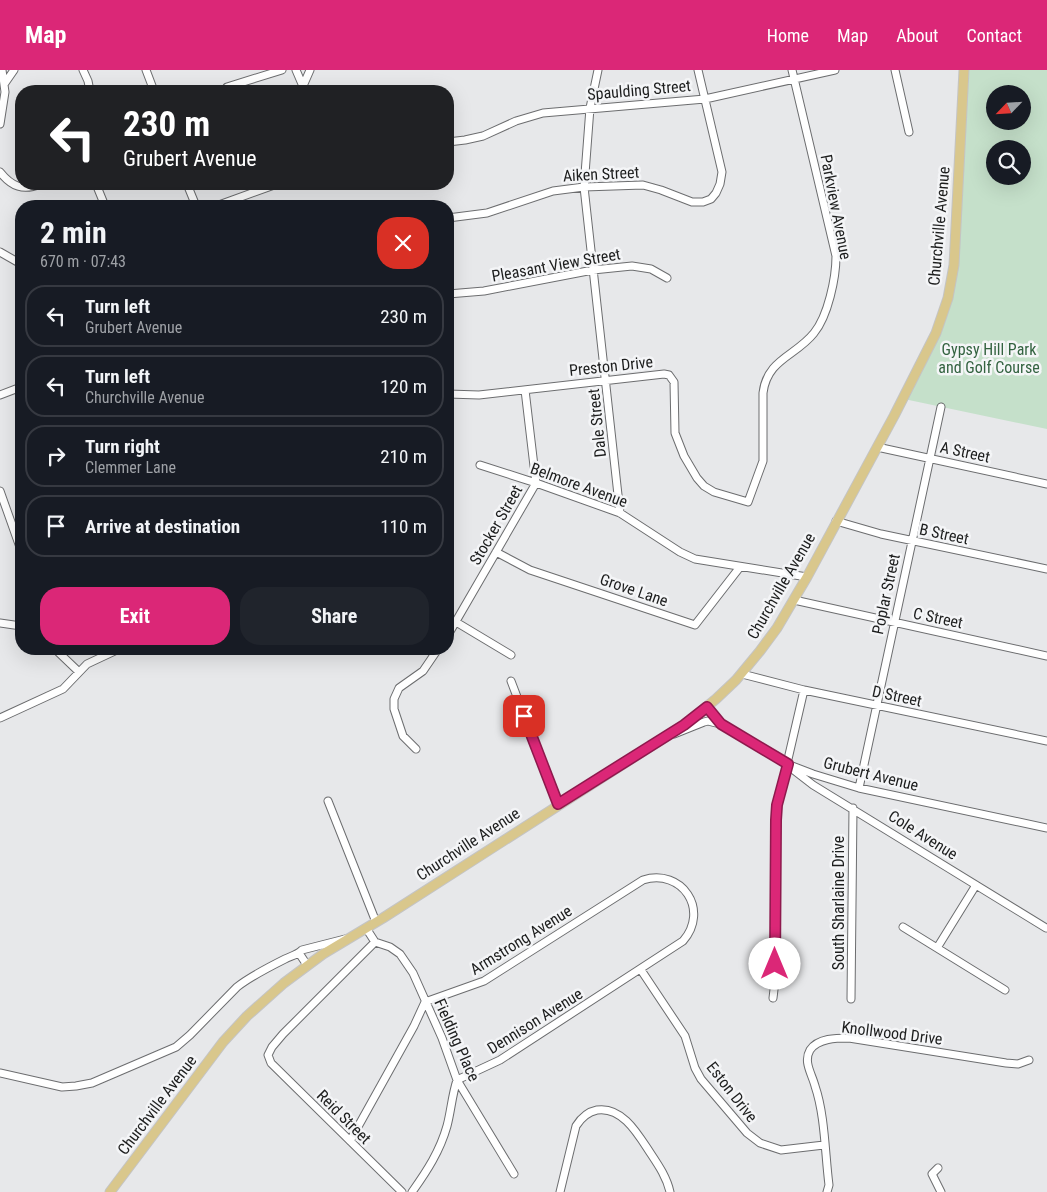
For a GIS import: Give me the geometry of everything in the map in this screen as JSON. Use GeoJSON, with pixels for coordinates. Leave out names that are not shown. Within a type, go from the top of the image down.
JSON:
{"type":"FeatureCollection","features":[{"type":"Feature","properties":{"kind":"main road","name":"Churchville Avenue"},"geometry":{"type":"LineString","coordinates":[[110,1192],[223,1042],[247,1016],[307,965],[663,738],[707,707],[742,674],[768,642],[807,577],[936,333],[943,314],[950,289],[956,240],[964,70]]}},
{"type":"Feature","properties":{"kind":"street"},"geometry":{"type":"LineString","coordinates":[[0,124],[5,92],[2,70]]}},
{"type":"Feature","properties":{"kind":"street"},"geometry":{"type":"LineString","coordinates":[[4,83],[14,70]]}},
{"type":"Feature","properties":{"kind":"street"},"geometry":{"type":"LineString","coordinates":[[83,70],[89,85]]}},
{"type":"Feature","properties":{"kind":"street"},"geometry":{"type":"LineString","coordinates":[[146,70],[152,85]]}},
{"type":"Feature","properties":{"kind":"street"},"geometry":{"type":"LineString","coordinates":[[233,85],[282,70]]}},
{"type":"Feature","properties":{"kind":"street"},"geometry":{"type":"LineString","coordinates":[[296,70],[302,85]]}},
{"type":"Feature","properties":{"kind":"street"},"geometry":{"type":"LineString","coordinates":[[305,85],[310,70]]}},
{"type":"Feature","properties":{"kind":"street","name":"Dale Street"},"geometry":{"type":"LineString","coordinates":[[598,70],[590,108],[584,187],[620,513]]}},
{"type":"Feature","properties":{"kind":"street","name":"Aiken Street"},"geometry":{"type":"LineString","coordinates":[[454,217],[487,213],[553,191],[584,187],[640,185],[661,190],[693,202],[703,202],[711,199],[720,187],[722,172],[698,70]]}},
{"type":"Feature","properties":{"kind":"street","name":"Parkview Avenue"},"geometry":{"type":"LineString","coordinates":[[748,502],[763,461],[763,393],[765,382],[775,365],[808,340],[820,325],[828,302],[836,263],[836,256],[792,70]]}},
{"type":"Feature","properties":{"kind":"street","name":"Spaulding Street"},"geometry":{"type":"LineString","coordinates":[[454,141],[483,136],[536,115],[590,108],[705,98],[835,70]]}},
{"type":"Feature","properties":{"kind":"street"},"geometry":{"type":"LineString","coordinates":[[895,70],[909,132]]}},
{"type":"Feature","properties":{"kind":"street"},"geometry":{"type":"LineString","coordinates":[[0,172],[15,186]]}},
{"type":"Feature","properties":{"kind":"street"},"geometry":{"type":"LineString","coordinates":[[230,200],[253,190]]}},
{"type":"Feature","properties":{"kind":"street"},"geometry":{"type":"LineString","coordinates":[[0,252],[15,261]]}},
{"type":"Feature","properties":{"kind":"street","name":"Pleasant View Street"},"geometry":{"type":"LineString","coordinates":[[454,294],[484,291],[593,270],[641,266],[654,270],[667,278]]}},
{"type":"Feature","properties":{"kind":"street","name":"Preston Drive"},"geometry":{"type":"LineString","coordinates":[[454,394],[479,395],[664,374],[672,377],[674,382],[675,433],[684,456],[697,478],[704,486],[714,492],[748,502]]}},
{"type":"Feature","properties":{"kind":"street"},"geometry":{"type":"LineString","coordinates":[[0,395],[15,389]]}},
{"type":"Feature","properties":{"kind":"street","name":"Stocker Street"},"geometry":{"type":"LineString","coordinates":[[454,625],[536,483],[525,390]]}},
{"type":"Feature","properties":{"kind":"street","name":"Poplar Street"},"geometry":{"type":"LineString","coordinates":[[859,788],[941,407]]}},
{"type":"Feature","properties":{"kind":"street","name":"A Street"},"geometry":{"type":"LineString","coordinates":[[876,447],[1047,484]]}},
{"type":"Feature","properties":{"kind":"street","name":"Belmore Avenue"},"geometry":{"type":"LineString","coordinates":[[480,465],[620,513],[686,556],[702,561],[807,577]]}},
{"type":"Feature","properties":{"kind":"street"},"geometry":{"type":"LineString","coordinates":[[1,496],[15,534]]}},
{"type":"Feature","properties":{"kind":"street","name":"B Street"},"geometry":{"type":"LineString","coordinates":[[836,521],[912,541],[1047,569]]}},
{"type":"Feature","properties":{"kind":"street","name":"Grove Lane"},"geometry":{"type":"LineString","coordinates":[[496,552],[530,570],[695,625],[740,567]]}},
{"type":"Feature","properties":{"kind":"street","name":"C Street"},"geometry":{"type":"LineString","coordinates":[[794,600],[1047,656]]}},
{"type":"Feature","properties":{"kind":"street"},"geometry":{"type":"LineString","coordinates":[[0,622],[15,625]]}},
{"type":"Feature","properties":{"kind":"street"},"geometry":{"type":"LineString","coordinates":[[456,622],[511,655]]}},
{"type":"Feature","properties":{"kind":"street"},"geometry":{"type":"LineString","coordinates":[[61,655],[79,672]]}},
{"type":"Feature","properties":{"kind":"street"},"geometry":{"type":"LineString","coordinates":[[0,718],[63,689],[91,662],[106,655]]}},
{"type":"Feature","properties":{"kind":"street"},"geometry":{"type":"LineString","coordinates":[[416,749],[403,736],[394,709],[394,699],[399,688],[423,671],[434,655]]}},
{"type":"Feature","properties":{"kind":"street","name":"D Street"},"geometry":{"type":"LineString","coordinates":[[742,674],[804,690],[1047,741]]}},
{"type":"Feature","properties":{"kind":"street"},"geometry":{"type":"LineString","coordinates":[[511,681],[558,804]]}},
{"type":"Feature","properties":{"kind":"street"},"geometry":{"type":"LineString","coordinates":[[774,998],[777,805],[804,690]]}},
{"type":"Feature","properties":{"kind":"street","name":"Grubert Avenue"},"geometry":{"type":"LineString","coordinates":[[707,707],[721,724],[788,764],[813,774],[859,788],[1047,828]]}},
{"type":"Feature","properties":{"kind":"street"},"geometry":{"type":"LineString","coordinates":[[663,738],[708,721],[721,724]]}},
{"type":"Feature","properties":{"kind":"street","name":"Cole Avenue"},"geometry":{"type":"LineString","coordinates":[[788,764],[806,780],[1046,928]]}},
{"type":"Feature","properties":{"kind":"street"},"geometry":{"type":"LineString","coordinates":[[328,801],[376,922]]}},
{"type":"Feature","properties":{"kind":"street","name":"South Sharlaine Drive"},"geometry":{"type":"LineString","coordinates":[[851,999],[852,808]]}},
{"type":"Feature","properties":{"kind":"street","name":"Armstrong Avenue"},"geometry":{"type":"LineString","coordinates":[[425,1002],[484,981],[643,880],[655,877],[667,878],[678,883],[687,893]]}},
{"type":"Feature","properties":{"kind":"street"},"geometry":{"type":"LineString","coordinates":[[936,948],[976,885]]}},
{"type":"Feature","properties":{"kind":"street","name":"Dennison Avenue"},"geometry":{"type":"LineString","coordinates":[[457,1080],[500,1060],[680,944],[690,933],[693,924],[694,912],[692,902],[687,893]]}},
{"type":"Feature","properties":{"kind":"street"},"geometry":{"type":"LineString","coordinates":[[903,927],[1005,990]]}},
{"type":"Feature","properties":{"kind":"street"},"geometry":{"type":"LineString","coordinates":[[366,928],[375,942]]}},
{"type":"Feature","properties":{"kind":"street"},"geometry":{"type":"LineString","coordinates":[[0,1073],[62,1087],[80,1086],[99,1080],[176,1048],[237,987],[283,960],[302,950],[350,937]]}},
{"type":"Feature","properties":{"kind":"street","name":"Fielding Place"},"geometry":{"type":"LineString","coordinates":[[375,942],[392,948],[404,958],[413,973],[442,1038],[457,1080],[514,1174]]}},
{"type":"Feature","properties":{"kind":"street","name":"Reid Street"},"geometry":{"type":"LineString","coordinates":[[375,942],[283,1034],[268,1054],[269,1059],[402,1192]]}},
{"type":"Feature","properties":{"kind":"street"},"geometry":{"type":"LineString","coordinates":[[299,953],[307,965]]}},
{"type":"Feature","properties":{"kind":"street","name":"Eston Drive"},"geometry":{"type":"LineString","coordinates":[[642,970],[685,1036],[695,1068],[701,1079],[747,1133],[758,1142],[777,1149],[824,1145]]}},
{"type":"Feature","properties":{"kind":"street"},"geometry":{"type":"LineString","coordinates":[[350,1142],[414,1026],[425,1002]]}},
{"type":"Feature","properties":{"kind":"street","name":"Knollwood Drive"},"geometry":{"type":"LineString","coordinates":[[829,1191],[819,1101],[807,1061],[809,1051],[819,1042],[849,1038],[1006,1063],[1018,1064],[1028,1060]]}},
{"type":"Feature","properties":{"kind":"street"},"geometry":{"type":"LineString","coordinates":[[412,1192],[431,1166],[441,1145],[457,1080]]}},
{"type":"Feature","properties":{"kind":"street"},"geometry":{"type":"LineString","coordinates":[[560,1192],[576,1126],[581,1118],[587,1114],[602,1110],[616,1113],[630,1124],[661,1170],[670,1192]]}},
{"type":"Feature","properties":{"kind":"street"},"geometry":{"type":"LineString","coordinates":[[938,1168],[932,1174],[941,1192]]}},
{"type":"Feature","properties":{"kind":"green space","name":"Gypsy Hill Park and Golf Course"},"geometry":{"type":"Polygon","coordinates":[[[969,70],[1047,70],[1047,429],[904,399],[931,349],[958,253],[969,70]]]}},
{"type":"Feature","properties":{"kind":"route"},"geometry":{"type":"LineString","coordinates":[[524,716],[558,804],[684,725],[707,707],[721,724],[788,764],[776,811],[775,964]]}}]}
